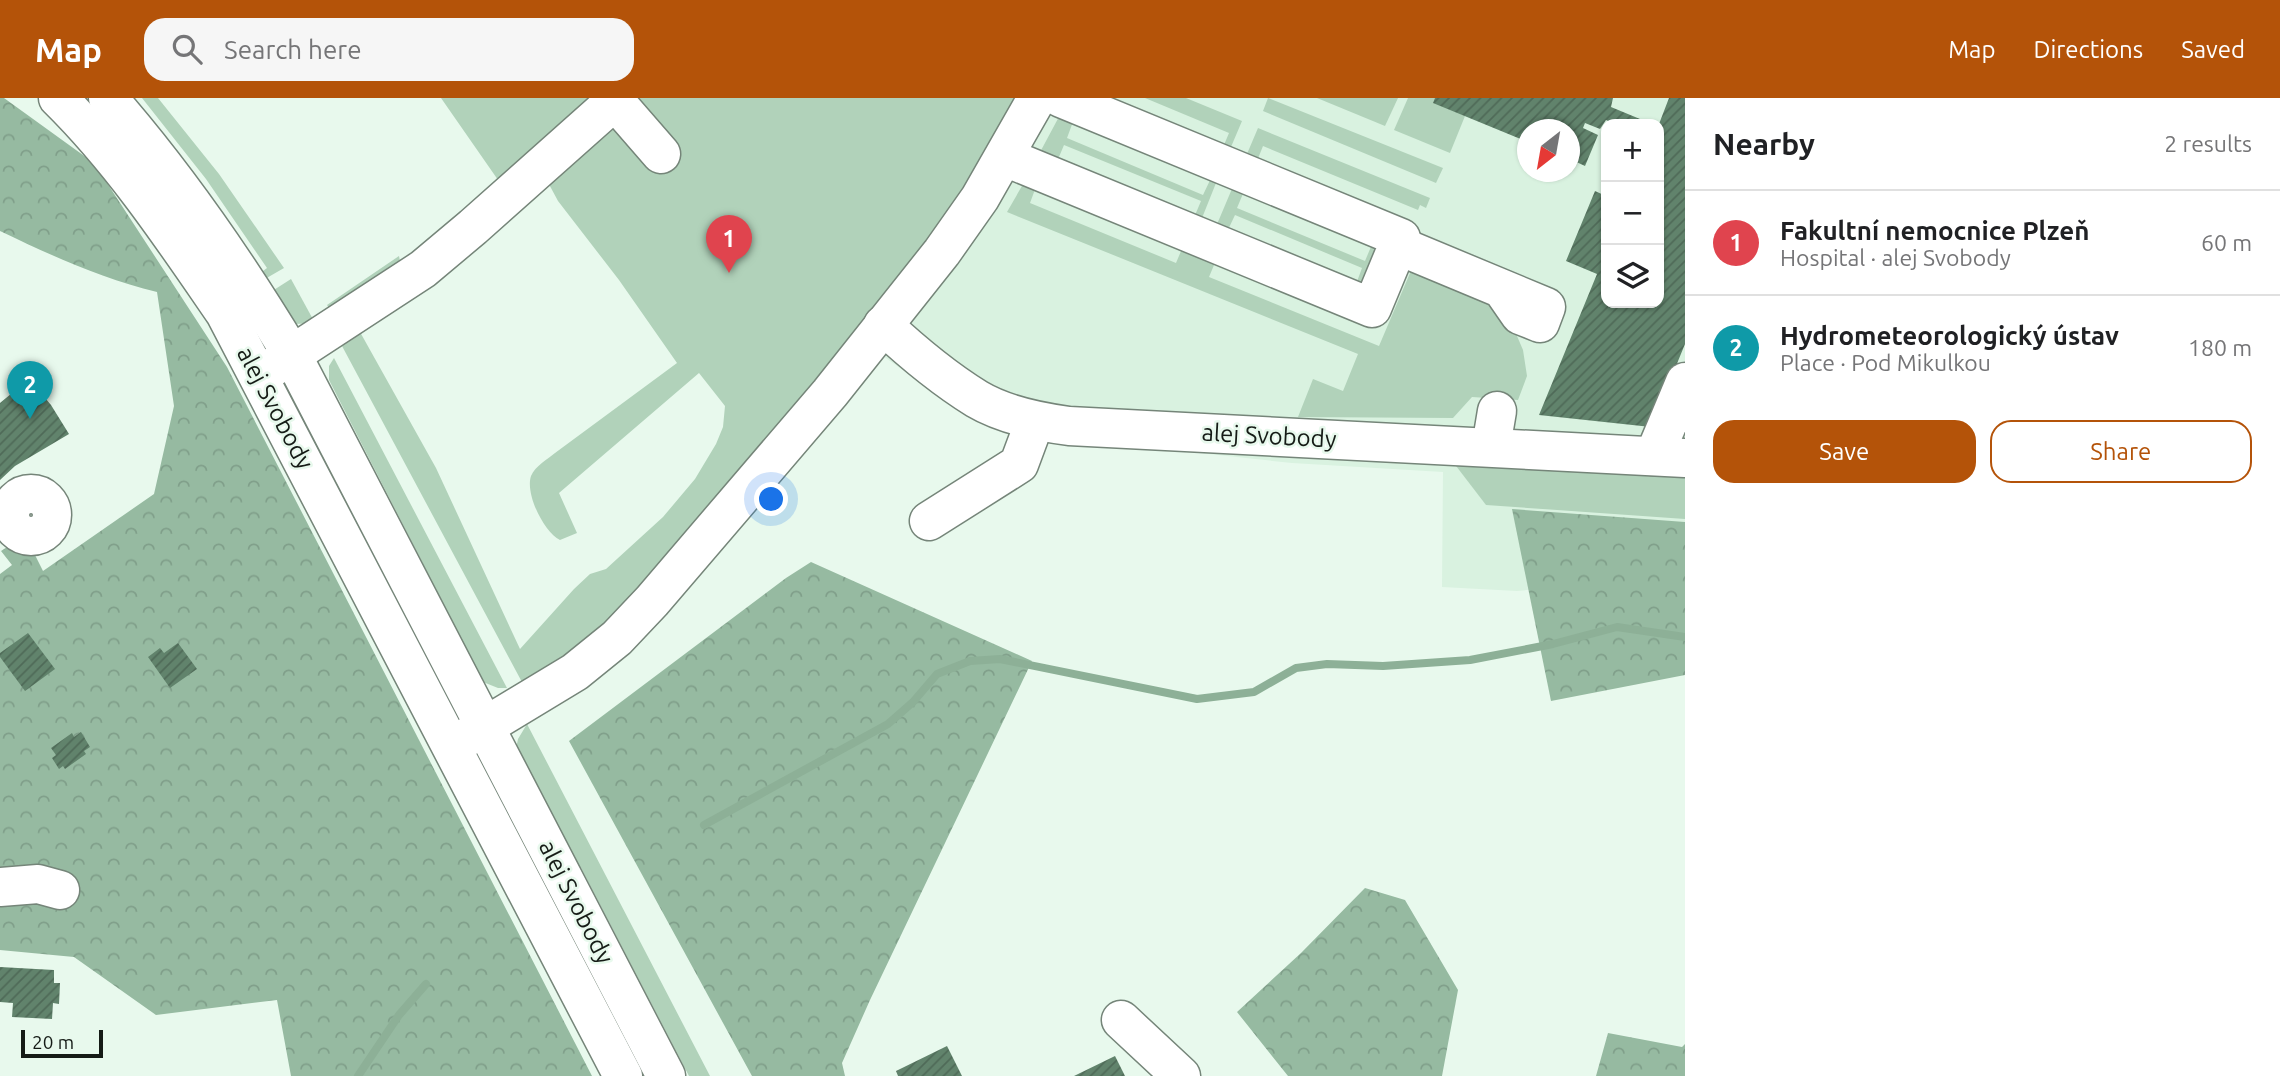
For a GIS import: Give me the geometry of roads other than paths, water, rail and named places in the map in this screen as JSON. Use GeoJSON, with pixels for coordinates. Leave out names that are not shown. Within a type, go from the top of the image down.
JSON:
{"type":"FeatureCollection","features":[{"type":"Feature","properties":{"kind":"street","name":"alej Svobody"},"geometry":{"type":"LineString","coordinates":[[58,98],[112,157],[225,313],[623,1076]]}},
{"type":"Feature","properties":{"kind":"street","name":"alej Svobody"},"geometry":{"type":"LineString","coordinates":[[108,98],[183,189],[255,294],[292,355],[666,1076]]}},
{"type":"Feature","properties":{"kind":"street"},"geometry":{"type":"LineString","coordinates":[[451,746],[575,672],[617,638],[678,571],[822,402],[942,252],[980,198],[1037,98]]}},
{"type":"Feature","properties":{"kind":"street"},"geometry":{"type":"LineString","coordinates":[[1005,157],[1372,307],[1401,238],[1061,98]]}},
{"type":"Feature","properties":{"kind":"street"},"geometry":{"type":"LineString","coordinates":[[260,377],[423,269],[617,99],[661,154]]}},
{"type":"Feature","properties":{"kind":"street"},"geometry":{"type":"LineString","coordinates":[[1397,245],[1502,289]]}},
{"type":"Feature","properties":{"kind":"street","name":"alej Svobody"},"geometry":{"type":"LineString","coordinates":[[883,326],[913,353],[979,400],[1035,421],[1069,426],[1494,429],[1670,457]]}},
{"type":"Feature","properties":{"kind":"street"},"geometry":{"type":"LineString","coordinates":[[1670,457],[1685,382]]}},
{"type":"Feature","properties":{"kind":"street"},"geometry":{"type":"LineString","coordinates":[[929,521],[1019,464],[1035,421]]}},
{"type":"Feature","properties":{"kind":"street"},"geometry":{"type":"LineString","coordinates":[[0,887],[38,884],[60,890]]}},
{"type":"Feature","properties":{"kind":"street"},"geometry":{"type":"LineString","coordinates":[[1121,1020],[1181,1076]]}},
{"type":"Feature","properties":{"kind":"waterway"},"geometry":{"type":"LineString","coordinates":[[704,825],[888,724],[913,702],[937,674],[970,661],[1000,659],[1197,699],[1254,692],[1296,668],[1327,664],[1383,666],[1470,660],[1553,644],[1617,627],[1685,637]]}},
{"type":"Feature","properties":{"kind":"waterway"},"geometry":{"type":"LineString","coordinates":[[358,1076],[399,1015],[426,984]]}},
{"type":"Feature","properties":{"kind":"place","name":"Fakultní nemocnice Plzeň"},"geometry":{"type":"Point","coordinates":[729,273]}},
{"type":"Feature","properties":{"kind":"place","name":"Hydrometeorologický ústav"},"geometry":{"type":"Point","coordinates":[30,419]}}]}
